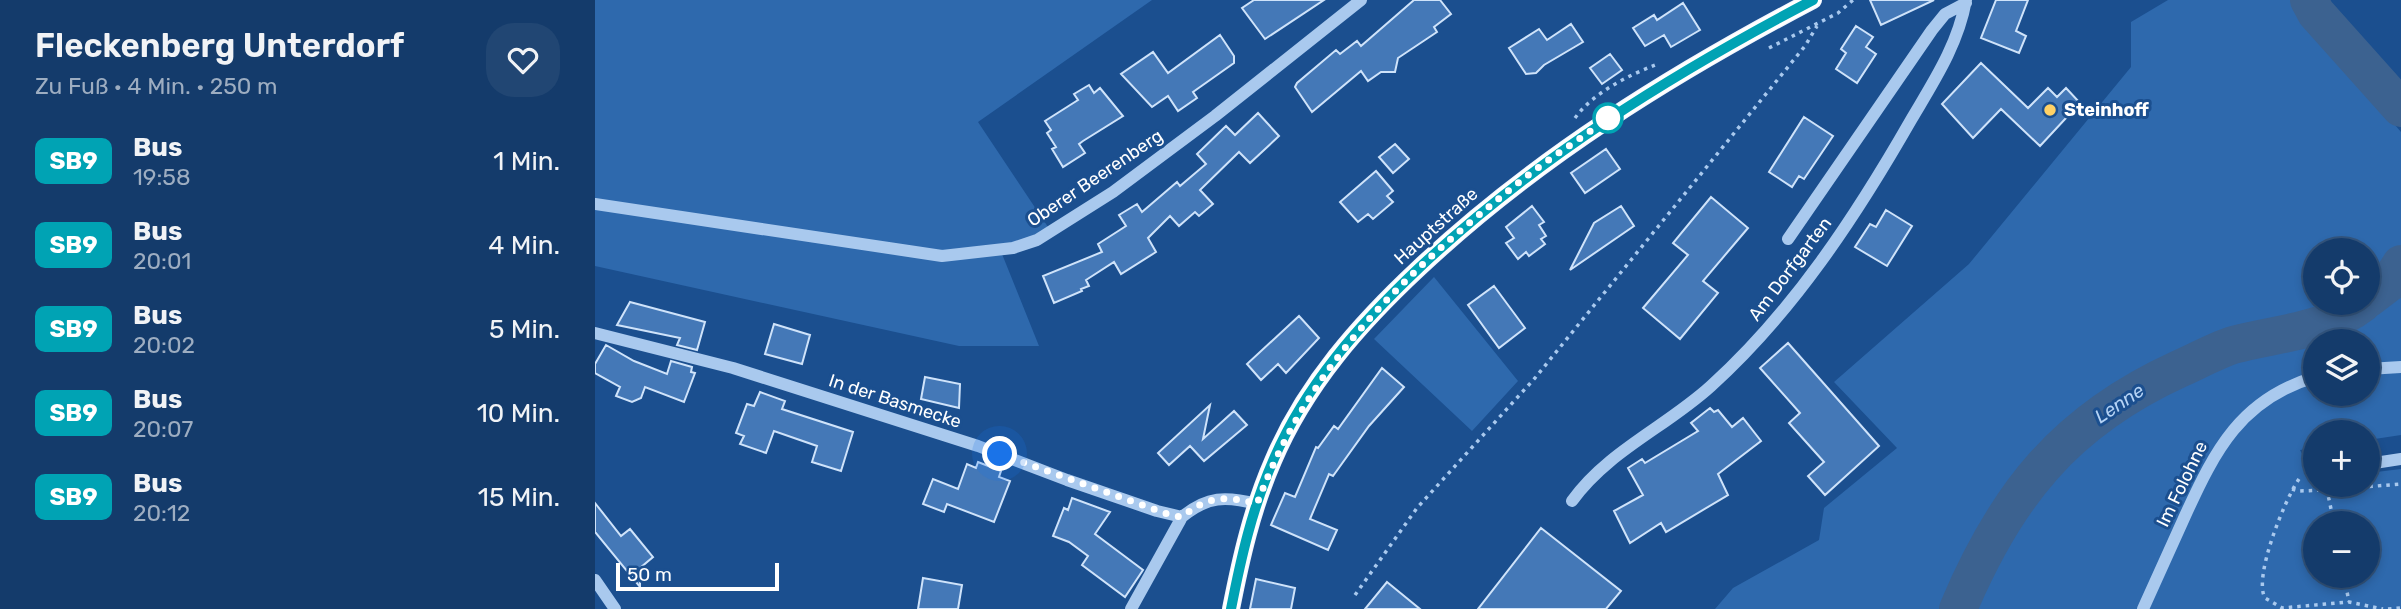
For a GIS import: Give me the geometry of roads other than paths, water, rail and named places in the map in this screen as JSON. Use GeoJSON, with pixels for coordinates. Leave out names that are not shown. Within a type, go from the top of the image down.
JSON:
{"type":"FeatureCollection","features":[{"type":"Feature","properties":{"kind":"main road","name":"Hauptstraße"},"geometry":{"type":"LineString","coordinates":[[1231,609],[1244,543],[1273,460],[1297,414],[1332,360],[1375,310],[1448,241],[1524,178],[1608,118],[1714,53],[1813,0]]}},
{"type":"Feature","properties":{"kind":"street","name":"Oberer Beerenberg"},"geometry":{"type":"LineString","coordinates":[[595,204],[942,256],[1013,248],[1037,240],[1113,192],[1215,116],[1361,0]]}},
{"type":"Feature","properties":{"kind":"street","name":"Am Dorfgarten"},"geometry":{"type":"LineString","coordinates":[[1788,239],[1932,30],[1945,15],[1966,1]]}},
{"type":"Feature","properties":{"kind":"street","name":"Am Dorfgarten"},"geometry":{"type":"LineString","coordinates":[[1572,501],[1593,475],[1705,391],[1741,359],[1769,328],[1858,207],[1901,138],[1955,40],[1966,1]]}},
{"type":"Feature","properties":{"kind":"street","name":"In der Basmecke"},"geometry":{"type":"LineString","coordinates":[[595,333],[733,368],[978,446],[1067,480],[1182,517]]}},
{"type":"Feature","properties":{"kind":"street"},"geometry":{"type":"LineString","coordinates":[[2380,368],[2401,367]]}},
{"type":"Feature","properties":{"kind":"street","name":"Im Folohne"},"geometry":{"type":"LineString","coordinates":[[2143,609],[2203,474],[2217,450],[2261,402],[2303,380]]}},
{"type":"Feature","properties":{"kind":"street"},"geometry":{"type":"LineString","coordinates":[[2380,462],[2401,459]]}},
{"type":"Feature","properties":{"kind":"street"},"geometry":{"type":"LineString","coordinates":[[1131,609],[1182,517],[1195,506],[1212,498],[1233,497],[1257,504]]}},
{"type":"Feature","properties":{"kind":"street"},"geometry":{"type":"LineString","coordinates":[[595,580],[615,609]]}},
{"type":"Feature","properties":{"kind":"waterway","name":"Lenne"},"geometry":{"type":"LineString","coordinates":[[2309,0],[2316,13],[2401,108]]}},
{"type":"Feature","properties":{"kind":"waterway","name":"Lenne"},"geometry":{"type":"LineString","coordinates":[[2380,290],[2389,283],[2401,264]]}},
{"type":"Feature","properties":{"kind":"waterway","name":"Lenne"},"geometry":{"type":"LineString","coordinates":[[1958,609],[1997,531],[2019,497],[2044,466],[2103,412],[2139,390],[2219,350],[2317,326],[2344,315]]}},
{"type":"Feature","properties":{"kind":"place","name":"Steinhoff"},"geometry":{"type":"Point","coordinates":[2050,110]}}]}
